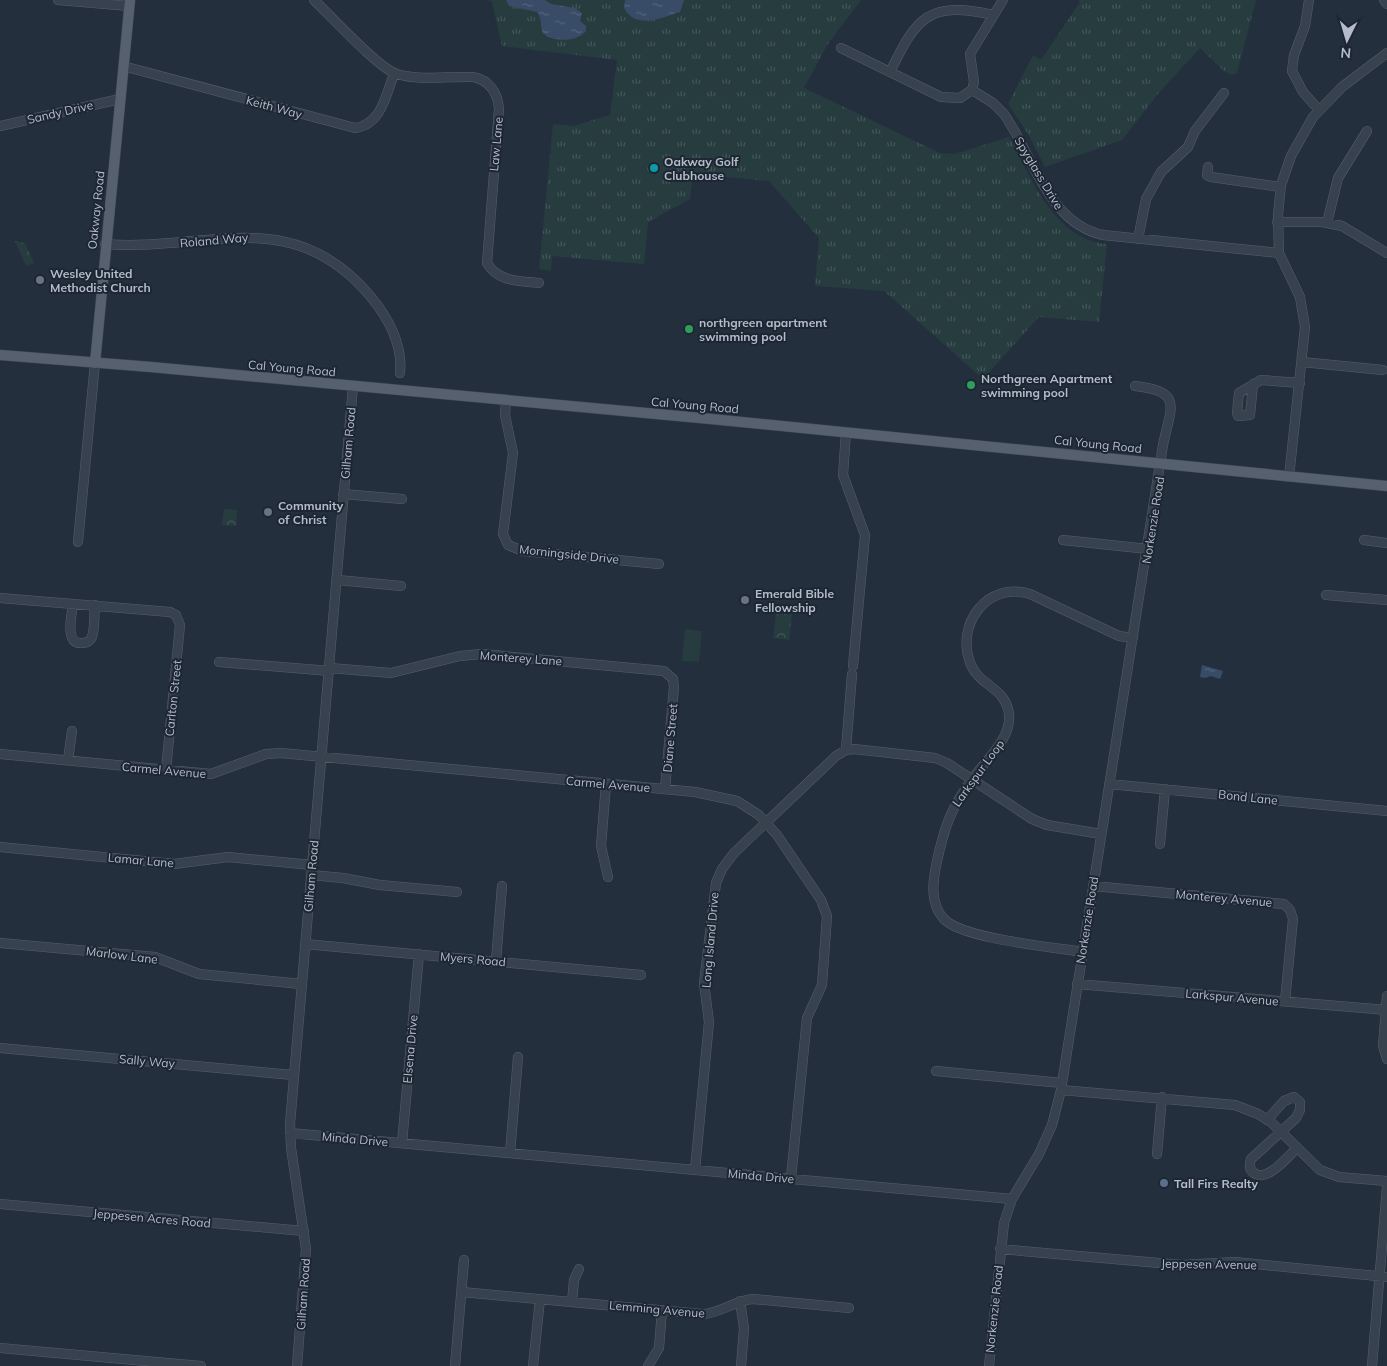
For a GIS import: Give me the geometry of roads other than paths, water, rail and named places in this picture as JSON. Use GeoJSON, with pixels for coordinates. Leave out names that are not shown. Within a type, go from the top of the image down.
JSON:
{"type":"FeatureCollection","features":[{"type":"Feature","properties":{"kind":"main road","name":"Oakway Road"},"geometry":{"type":"LineString","coordinates":[[95,363],[105,244],[130,3]]}},
{"type":"Feature","properties":{"kind":"main road","name":"Cal Young Road"},"geometry":{"type":"LineString","coordinates":[[0,355],[846,432],[1387,486]]}},
{"type":"Feature","properties":{"kind":"street"},"geometry":{"type":"LineString","coordinates":[[58,0],[130,3]]}},
{"type":"Feature","properties":{"kind":"street"},"geometry":{"type":"LineString","coordinates":[[314,0],[394,74]]}},
{"type":"Feature","properties":{"kind":"street"},"geometry":{"type":"LineString","coordinates":[[842,48],[946,98],[964,96],[972,90],[974,82],[970,54],[1003,0]]}},
{"type":"Feature","properties":{"kind":"street"},"geometry":{"type":"LineString","coordinates":[[1309,0],[1305,26],[1294,55],[1292,70],[1303,92],[1318,110]]}},
{"type":"Feature","properties":{"kind":"street"},"geometry":{"type":"LineString","coordinates":[[1384,0],[1387,4]]}},
{"type":"Feature","properties":{"kind":"street"},"geometry":{"type":"LineString","coordinates":[[890,72],[912,28],[928,12],[944,6],[961,5],[993,15]]}},
{"type":"Feature","properties":{"kind":"street"},"geometry":{"type":"LineString","coordinates":[[1289,477],[1305,327],[1303,306],[1279,253],[1277,222],[1281,187],[1295,145],[1318,110],[1342,87],[1387,53]]}},
{"type":"Feature","properties":{"kind":"street","name":"Keith Way"},"geometry":{"type":"LineString","coordinates":[[123,66],[355,128],[369,123],[377,116],[394,74]]}},
{"type":"Feature","properties":{"kind":"street","name":"Law Lane"},"geometry":{"type":"LineString","coordinates":[[394,74],[473,78],[483,80],[492,88],[497,98],[499,110],[487,263],[499,276],[514,281],[539,283]]}},
{"type":"Feature","properties":{"kind":"street","name":"Spyglass Drive"},"geometry":{"type":"LineString","coordinates":[[972,90],[993,103],[1004,114],[1055,203],[1068,218],[1082,228],[1096,234],[1279,253]]}},
{"type":"Feature","properties":{"kind":"street"},"geometry":{"type":"LineString","coordinates":[[1138,239],[1146,199],[1161,172],[1188,147],[1195,132],[1224,93]]}},
{"type":"Feature","properties":{"kind":"street","name":"Sandy Drive"},"geometry":{"type":"LineString","coordinates":[[0,126],[120,99]]}},
{"type":"Feature","properties":{"kind":"street"},"geometry":{"type":"LineString","coordinates":[[1327,223],[1338,178],[1367,131]]}},
{"type":"Feature","properties":{"kind":"street"},"geometry":{"type":"LineString","coordinates":[[1208,167],[1207,175],[1211,177],[1281,187]]}},
{"type":"Feature","properties":{"kind":"street"},"geometry":{"type":"LineString","coordinates":[[1277,222],[1327,223],[1355,232],[1387,253]]}},
{"type":"Feature","properties":{"kind":"street","name":"Roland Way"},"geometry":{"type":"LineString","coordinates":[[105,244],[149,246],[245,236],[277,240],[310,251],[342,269],[375,302],[397,342],[400,373]]}},
{"type":"Feature","properties":{"kind":"street"},"geometry":{"type":"LineString","coordinates":[[1302,362],[1384,370]]}},
{"type":"Feature","properties":{"kind":"street","name":"Oakway Road"},"geometry":{"type":"LineString","coordinates":[[78,542],[95,363]]}},
{"type":"Feature","properties":{"kind":"street"},"geometry":{"type":"LineString","coordinates":[[1253,384],[1260,380],[1300,383]]}},
{"type":"Feature","properties":{"kind":"street","name":"Gilham Road"},"geometry":{"type":"LineString","coordinates":[[297,1366],[306,1269],[304,1230],[290,1132],[293,1075],[338,580],[353,386]]}},
{"type":"Feature","properties":{"kind":"street"},"geometry":{"type":"LineString","coordinates":[[1135,386],[1158,390],[1164,394],[1170,403],[1171,418],[1164,441],[1161,464]]}},
{"type":"Feature","properties":{"kind":"street","name":"Morningside Drive"},"geometry":{"type":"LineString","coordinates":[[506,400],[505,415],[512,453],[503,534],[508,545],[523,551],[659,564]]}},
{"type":"Feature","properties":{"kind":"street"},"geometry":{"type":"LineString","coordinates":[[846,432],[843,475],[865,535],[846,750],[859,749],[929,756],[947,763],[1032,820],[1047,825],[1101,834]]}},
{"type":"Feature","properties":{"kind":"street","name":"Norkenzie Road"},"geometry":{"type":"LineString","coordinates":[[989,1366],[1004,1223],[1012,1199],[1040,1154],[1052,1125],[1061,1086],[1161,464]]}},
{"type":"Feature","properties":{"kind":"street"},"geometry":{"type":"LineString","coordinates":[[344,494],[402,499]]}},
{"type":"Feature","properties":{"kind":"street"},"geometry":{"type":"LineString","coordinates":[[1063,540],[1148,548]]}},
{"type":"Feature","properties":{"kind":"street"},"geometry":{"type":"LineString","coordinates":[[1364,540],[1387,542]]}},
{"type":"Feature","properties":{"kind":"street"},"geometry":{"type":"LineString","coordinates":[[338,580],[401,586]]}},
{"type":"Feature","properties":{"kind":"street","name":"Larkspur Loop"},"geometry":{"type":"LineString","coordinates":[[1083,952],[962,930],[944,918],[937,906],[933,891],[935,870],[947,819],[972,779],[1004,737],[1009,719],[1004,698],[977,674],[968,656],[970,624],[974,613],[986,600],[1008,591],[1025,592],[1119,636],[1133,638]]}},
{"type":"Feature","properties":{"kind":"street"},"geometry":{"type":"LineString","coordinates":[[1326,594],[1387,600],[1387,594]]}},
{"type":"Feature","properties":{"kind":"street"},"geometry":{"type":"LineString","coordinates":[[0,598],[72,604],[95,606],[92,637],[86,642],[79,644],[73,640],[70,633],[72,604]]}},
{"type":"Feature","properties":{"kind":"street","name":"Carlton Street"},"geometry":{"type":"LineString","coordinates":[[95,606],[172,612],[178,616],[180,625],[166,770]]}},
{"type":"Feature","properties":{"kind":"street","name":"Monterey Lane"},"geometry":{"type":"LineString","coordinates":[[219,662],[391,673],[460,656],[494,654],[660,670],[670,676],[674,687]]}},
{"type":"Feature","properties":{"kind":"street","name":"Diane Street"},"geometry":{"type":"LineString","coordinates":[[665,789],[674,687]]}},
{"type":"Feature","properties":{"kind":"street"},"geometry":{"type":"LineString","coordinates":[[68,760],[72,732]]}},
{"type":"Feature","properties":{"kind":"street","name":"Long Island Drive"},"geometry":{"type":"LineString","coordinates":[[695,1170],[709,1022],[704,983],[714,889],[718,876],[730,857],[836,756],[846,750]]}},
{"type":"Feature","properties":{"kind":"street","name":"Carmel Avenue"},"geometry":{"type":"LineString","coordinates":[[0,754],[214,774],[261,756],[276,753],[665,789],[728,798],[746,806],[767,822],[821,900],[828,921],[822,985],[807,1018],[791,1178]]}},
{"type":"Feature","properties":{"kind":"street"},"geometry":{"type":"LineString","coordinates":[[606,784],[601,846],[608,877]]}},
{"type":"Feature","properties":{"kind":"street","name":"Bond Lane"},"geometry":{"type":"LineString","coordinates":[[1109,784],[1387,811]]}},
{"type":"Feature","properties":{"kind":"street"},"geometry":{"type":"LineString","coordinates":[[1160,844],[1165,789]]}},
{"type":"Feature","properties":{"kind":"street","name":"Lamar Lane"},"geometry":{"type":"LineString","coordinates":[[0,847],[174,864],[228,857],[312,865]]}},
{"type":"Feature","properties":{"kind":"street"},"geometry":{"type":"LineString","coordinates":[[311,875],[343,878],[380,885],[457,892]]}},
{"type":"Feature","properties":{"kind":"street"},"geometry":{"type":"LineString","coordinates":[[496,962],[502,886]]}},
{"type":"Feature","properties":{"kind":"street","name":"Monterey Avenue"},"geometry":{"type":"LineString","coordinates":[[1093,886],[1284,904],[1290,910],[1293,919],[1285,1001]]}},
{"type":"Feature","properties":{"kind":"street","name":"Marlow Lane"},"geometry":{"type":"LineString","coordinates":[[0,943],[155,957],[199,974],[301,984]]}},
{"type":"Feature","properties":{"kind":"street","name":"Myers Road"},"geometry":{"type":"LineString","coordinates":[[305,944],[641,975]]}},
{"type":"Feature","properties":{"kind":"street","name":"Elsena Drive"},"geometry":{"type":"LineString","coordinates":[[402,1143],[419,954]]}},
{"type":"Feature","properties":{"kind":"street","name":"Larkspur Avenue"},"geometry":{"type":"LineString","coordinates":[[1077,984],[1386,1010]]}},
{"type":"Feature","properties":{"kind":"street"},"geometry":{"type":"LineString","coordinates":[[1387,996],[1383,1046],[1387,1060]]}},
{"type":"Feature","properties":{"kind":"street","name":"Sally Way"},"geometry":{"type":"LineString","coordinates":[[0,1048],[293,1075]]}},
{"type":"Feature","properties":{"kind":"street"},"geometry":{"type":"LineString","coordinates":[[510,1153],[518,1057]]}},
{"type":"Feature","properties":{"kind":"street"},"geometry":{"type":"LineString","coordinates":[[936,1072],[1235,1105],[1267,1120],[1282,1132],[1313,1165],[1329,1174],[1349,1178],[1387,1181]]}},
{"type":"Feature","properties":{"kind":"street"},"geometry":{"type":"LineString","coordinates":[[1157,1154],[1162,1098]]}},
{"type":"Feature","properties":{"kind":"street"},"geometry":{"type":"LineString","coordinates":[[1267,1120],[1287,1099],[1298,1099],[1301,1105],[1298,1114],[1282,1132],[1251,1159],[1249,1166],[1253,1172],[1260,1176],[1267,1174],[1297,1148]]}},
{"type":"Feature","properties":{"kind":"street","name":"Minda Drive"},"geometry":{"type":"LineString","coordinates":[[290,1132],[1012,1199]]}},
{"type":"Feature","properties":{"kind":"street"},"geometry":{"type":"LineString","coordinates":[[1372,1366],[1383,1277],[1387,1187]]}},
{"type":"Feature","properties":{"kind":"street","name":"Jeppesen Acres Road"},"geometry":{"type":"LineString","coordinates":[[0,1204],[304,1230]]}},
{"type":"Feature","properties":{"kind":"street","name":"Jeppesen Avenue"},"geometry":{"type":"LineString","coordinates":[[1000,1249],[1176,1265],[1235,1262],[1383,1277]]}},
{"type":"Feature","properties":{"kind":"street"},"geometry":{"type":"LineString","coordinates":[[455,1366],[464,1260]]}},
{"type":"Feature","properties":{"kind":"street"},"geometry":{"type":"LineString","coordinates":[[572,1302],[574,1280],[579,1269]]}},
{"type":"Feature","properties":{"kind":"street","name":"Lemming Avenue"},"geometry":{"type":"LineString","coordinates":[[462,1292],[707,1314],[740,1302],[759,1299],[849,1308]]}},
{"type":"Feature","properties":{"kind":"street"},"geometry":{"type":"LineString","coordinates":[[533,1366],[540,1299]]}},
{"type":"Feature","properties":{"kind":"street"},"geometry":{"type":"LineString","coordinates":[[740,1302],[744,1328],[741,1366]]}},
{"type":"Feature","properties":{"kind":"street"},"geometry":{"type":"LineString","coordinates":[[648,1366],[658,1348],[662,1310]]}},
{"type":"Feature","properties":{"kind":"street"},"geometry":{"type":"LineString","coordinates":[[0,1348],[98,1362],[202,1366]]}},
{"type":"Feature","properties":{"kind":"water"},"geometry":{"type":"Polygon","coordinates":[[[506,0],[545,0],[551,4],[575,8],[582,13],[580,21],[586,26],[586,31],[578,37],[568,40],[548,37],[543,32],[537,12],[509,6],[506,0]]]}},
{"type":"Feature","properties":{"kind":"water"},"geometry":{"type":"Polygon","coordinates":[[[625,0],[684,0],[680,12],[649,21],[642,21],[629,15],[624,8],[625,0]]]}},
{"type":"Feature","properties":{"kind":"water"},"geometry":{"type":"Polygon","coordinates":[[[1202,665],[1223,671],[1220,679],[1211,676],[1200,677],[1202,665]]]}},
{"type":"Feature","properties":{"kind":"place","name":"Oakway Golf Clubhouse"},"geometry":{"type":"Point","coordinates":[654,168]}},
{"type":"Feature","properties":{"kind":"place","name":"Wesley United Methodist Church"},"geometry":{"type":"Point","coordinates":[40,280]}},
{"type":"Feature","properties":{"kind":"place","name":"northgreen apartment swimming pool"},"geometry":{"type":"Point","coordinates":[689,329]}},
{"type":"Feature","properties":{"kind":"place","name":"Northgreen Apartment swimming pool"},"geometry":{"type":"Point","coordinates":[971,385]}},
{"type":"Feature","properties":{"kind":"place","name":"Community of Christ"},"geometry":{"type":"Point","coordinates":[268,512]}},
{"type":"Feature","properties":{"kind":"place","name":"Emerald Bible Fellowship"},"geometry":{"type":"Point","coordinates":[745,600]}},
{"type":"Feature","properties":{"kind":"place","name":"Tall Firs Realty"},"geometry":{"type":"Point","coordinates":[1164,1183]}}]}
